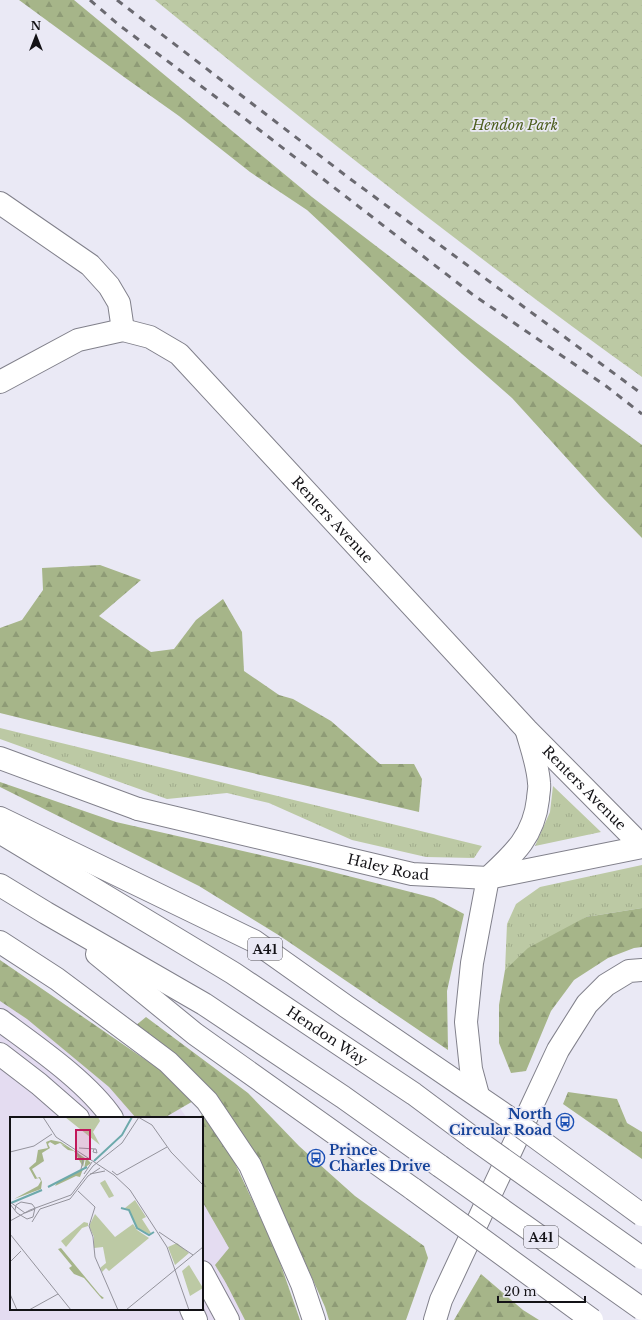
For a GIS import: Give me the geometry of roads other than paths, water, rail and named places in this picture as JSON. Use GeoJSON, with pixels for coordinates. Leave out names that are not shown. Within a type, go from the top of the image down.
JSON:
{"type":"FeatureCollection","features":[{"type":"Feature","properties":{"kind":"main road"},"geometry":{"type":"LineString","coordinates":[[0,203],[90,265],[109,286],[119,303],[123,330]]}},
{"type":"Feature","properties":{"kind":"main road","name":"Renters Avenue"},"geometry":{"type":"LineString","coordinates":[[0,382],[78,340],[123,330],[150,337],[179,354],[527,730],[642,846]]}},
{"type":"Feature","properties":{"kind":"main road","name":"Renters Avenue"},"geometry":{"type":"LineString","coordinates":[[488,878],[512,856],[528,834],[537,811],[539,780],[527,730]]}},
{"type":"Feature","properties":{"kind":"main road","name":"Haley Road"},"geometry":{"type":"LineString","coordinates":[[0,758],[138,809],[412,874],[488,878],[642,846]]}},
{"type":"Feature","properties":{"kind":"main road","name":"A41"},"geometry":{"type":"LineString","coordinates":[[0,818],[254,941],[347,1007],[478,1095],[642,1215]]}},
{"type":"Feature","properties":{"kind":"main road","name":"Hendon Way"},"geometry":{"type":"LineString","coordinates":[[0,832],[233,973],[414,1094],[473,1138],[642,1258]]}},
{"type":"Feature","properties":{"kind":"main road"},"geometry":{"type":"LineString","coordinates":[[478,1095],[471,1069],[466,1022],[472,963],[488,878]]}},
{"type":"Feature","properties":{"kind":"main road","name":"A41"},"geometry":{"type":"LineString","coordinates":[[0,885],[204,1004],[343,1097],[642,1309]]}},
{"type":"Feature","properties":{"kind":"main road","name":"A41"},"geometry":{"type":"LineString","coordinates":[[46,913],[195,1034],[413,1189],[592,1320]]}},
{"type":"Feature","properties":{"kind":"main road"},"geometry":{"type":"LineString","coordinates":[[0,942],[57,979],[168,1062],[207,1102],[250,1165],[302,1284],[314,1320]]}},
{"type":"Feature","properties":{"kind":"main road"},"geometry":{"type":"LineString","coordinates":[[435,1320],[441,1300],[558,1050],[587,1004],[606,985],[628,971],[642,970]]}},
{"type":"Feature","properties":{"kind":"main road"},"geometry":{"type":"LineString","coordinates":[[0,1020],[68,1072],[103,1105],[111,1117]]}},
{"type":"Feature","properties":{"kind":"main road"},"geometry":{"type":"LineString","coordinates":[[0,1054],[39,1084],[77,1117]]}},
{"type":"Feature","properties":{"kind":"main road"},"geometry":{"type":"LineString","coordinates":[[203,1274],[228,1320]]}},
{"type":"Feature","properties":{"kind":"main road"},"geometry":{"type":"LineString","coordinates":[[191,1310],[196,1320]]}},
{"type":"Feature","properties":{"kind":"railway"},"geometry":{"type":"LineString","coordinates":[[90,0],[119,25],[244,118],[472,294],[606,386],[642,414]]}},
{"type":"Feature","properties":{"kind":"railway"},"geometry":{"type":"LineString","coordinates":[[117,0],[349,178],[642,394]]}},
{"type":"Feature","properties":{"kind":"place","name":"North Circular Road"},"geometry":{"type":"Point","coordinates":[565,1122]}},
{"type":"Feature","properties":{"kind":"place","name":"Prince Charles Drive"},"geometry":{"type":"Point","coordinates":[316,1158]}},
{"type":"Feature","properties":{"kind":"park label","name":"Hendon Park"},"geometry":{"type":"Point","coordinates":[515,125]}}]}
